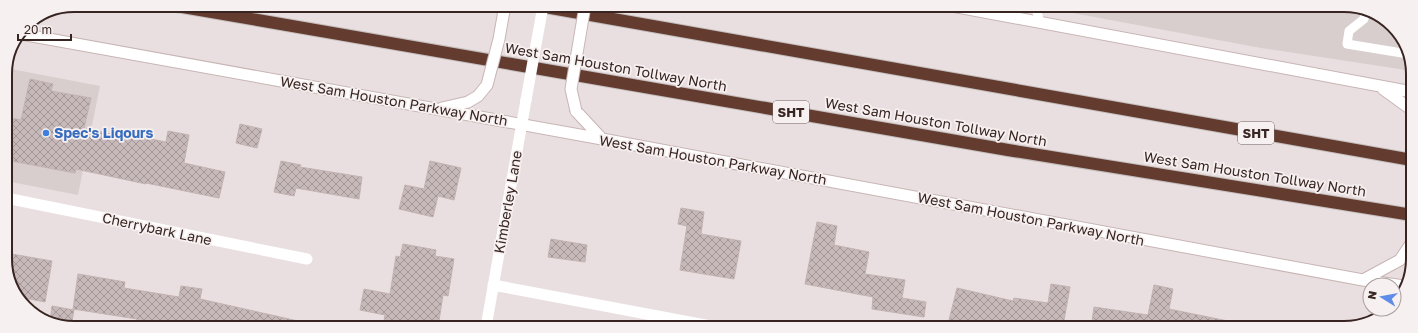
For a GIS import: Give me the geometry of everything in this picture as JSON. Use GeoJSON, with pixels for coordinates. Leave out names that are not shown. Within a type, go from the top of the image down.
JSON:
{"type":"FeatureCollection","features":[{"type":"Feature","properties":{"kind":"highway","name":"West Sam Houston Tollway North"},"geometry":{"type":"LineString","coordinates":[[211,12],[1000,149],[1406,214]]}},
{"type":"Feature","properties":{"kind":"highway","name":"SHT"},"geometry":{"type":"LineString","coordinates":[[568,12],[1406,159]]}},
{"type":"Feature","properties":{"kind":"main road"},"geometry":{"type":"LineString","coordinates":[[438,109],[468,102],[478,96],[487,85],[499,39],[504,12]]}},
{"type":"Feature","properties":{"kind":"main road","name":"Kimberley Lane"},"geometry":{"type":"LineString","coordinates":[[487,321],[542,12]]}},
{"type":"Feature","properties":{"kind":"main road"},"geometry":{"type":"LineString","coordinates":[[584,12],[571,89],[576,112],[602,139]]}},
{"type":"Feature","properties":{"kind":"main road"},"geometry":{"type":"LineString","coordinates":[[987,12],[1406,91]]}},
{"type":"Feature","properties":{"kind":"main road","name":"West Sam Houston Parkway North"},"geometry":{"type":"LineString","coordinates":[[26,35],[521,124],[1362,280]]}},
{"type":"Feature","properties":{"kind":"main road"},"geometry":{"type":"LineString","coordinates":[[1381,87],[1406,106]]}},
{"type":"Feature","properties":{"kind":"main road","name":"Cherrybark Lane"},"geometry":{"type":"LineString","coordinates":[[12,199],[307,259]]}},
{"type":"Feature","properties":{"kind":"main road"},"geometry":{"type":"LineString","coordinates":[[1369,277],[1400,260],[1406,251]]}},
{"type":"Feature","properties":{"kind":"main road"},"geometry":{"type":"LineString","coordinates":[[493,285],[684,321]]}},
{"type":"Feature","properties":{"kind":"lane"},"geometry":{"type":"LineString","coordinates":[[1037,12],[1040,22]]}},
{"type":"Feature","properties":{"kind":"lane"},"geometry":{"type":"LineString","coordinates":[[1365,15],[1364,19],[1349,31],[1347,44],[1402,53]]}},
{"type":"Feature","properties":{"kind":"shaded area"},"geometry":{"type":"Polygon","coordinates":[[[1067,12],[1356,13],[1375,20],[1388,30],[1398,43],[1405,62],[1406,70],[1261,48],[1067,12]]]}},
{"type":"Feature","properties":{"kind":"shaded area","name":"Spec's Liqours"},"geometry":{"type":"Polygon","coordinates":[[[12,69],[100,86],[78,195],[12,182],[12,69]]]}},
{"type":"Feature","properties":{"kind":"building"},"geometry":{"type":"Polygon","coordinates":[[[30,79],[53,84],[51,91],[91,98],[84,128],[129,138],[130,135],[166,142],[168,131],[189,135],[184,163],[225,172],[219,198],[76,169],[75,173],[12,161],[12,118],[21,120],[30,79]]]}},
{"type":"Feature","properties":{"kind":"building"},"geometry":{"type":"Polygon","coordinates":[[[240,124],[262,129],[257,148],[236,143],[240,124]]]}},
{"type":"Feature","properties":{"kind":"building"},"geometry":{"type":"Polygon","coordinates":[[[281,161],[301,165],[300,167],[362,177],[359,199],[296,188],[294,196],[274,192],[281,161]]]}},
{"type":"Feature","properties":{"kind":"building"},"geometry":{"type":"Polygon","coordinates":[[[430,161],[461,168],[454,200],[438,196],[433,217],[399,209],[405,185],[424,189],[430,161]]]}},
{"type":"Feature","properties":{"kind":"building"},"geometry":{"type":"Polygon","coordinates":[[[681,208],[704,212],[701,234],[741,241],[734,279],[680,270],[687,226],[678,224],[681,208]]]}},
{"type":"Feature","properties":{"kind":"building"},"geometry":{"type":"Polygon","coordinates":[[[817,222],[837,226],[834,245],[869,252],[865,274],[905,280],[902,298],[926,302],[924,317],[872,309],[873,297],[805,284],[817,222]]]}},
{"type":"Feature","properties":{"kind":"building"},"geometry":{"type":"Polygon","coordinates":[[[551,239],[587,245],[585,262],[548,257],[551,239]]]}},
{"type":"Feature","properties":{"kind":"building"},"geometry":{"type":"Polygon","coordinates":[[[403,244],[436,250],[435,256],[454,259],[448,296],[443,295],[439,321],[384,321],[385,315],[360,310],[364,289],[390,294],[396,256],[400,257],[403,244]]]}},
{"type":"Feature","properties":{"kind":"building"},"geometry":{"type":"Polygon","coordinates":[[[12,254],[52,261],[45,302],[26,298],[22,294],[15,279],[12,254]]]}},
{"type":"Feature","properties":{"kind":"building"},"geometry":{"type":"Polygon","coordinates":[[[78,274],[125,282],[124,288],[179,297],[181,286],[202,289],[200,299],[298,321],[137,321],[137,319],[73,309],[78,274]]]}},
{"type":"Feature","properties":{"kind":"building"},"geometry":{"type":"Polygon","coordinates":[[[1051,284],[1070,287],[1064,321],[949,320],[957,288],[1013,301],[1014,298],[1048,303],[1051,284]]]}},
{"type":"Feature","properties":{"kind":"building"},"geometry":{"type":"Polygon","coordinates":[[[1154,285],[1173,289],[1169,309],[1228,321],[1092,321],[1094,307],[1148,315],[1154,285]]]}},
{"type":"Feature","properties":{"kind":"building"},"geometry":{"type":"Polygon","coordinates":[[[52,306],[74,310],[72,321],[51,317],[52,306]]]}},
{"type":"Feature","properties":{"kind":"place","name":"Spec's Liqours"},"geometry":{"type":"Point","coordinates":[46,133]}}]}
